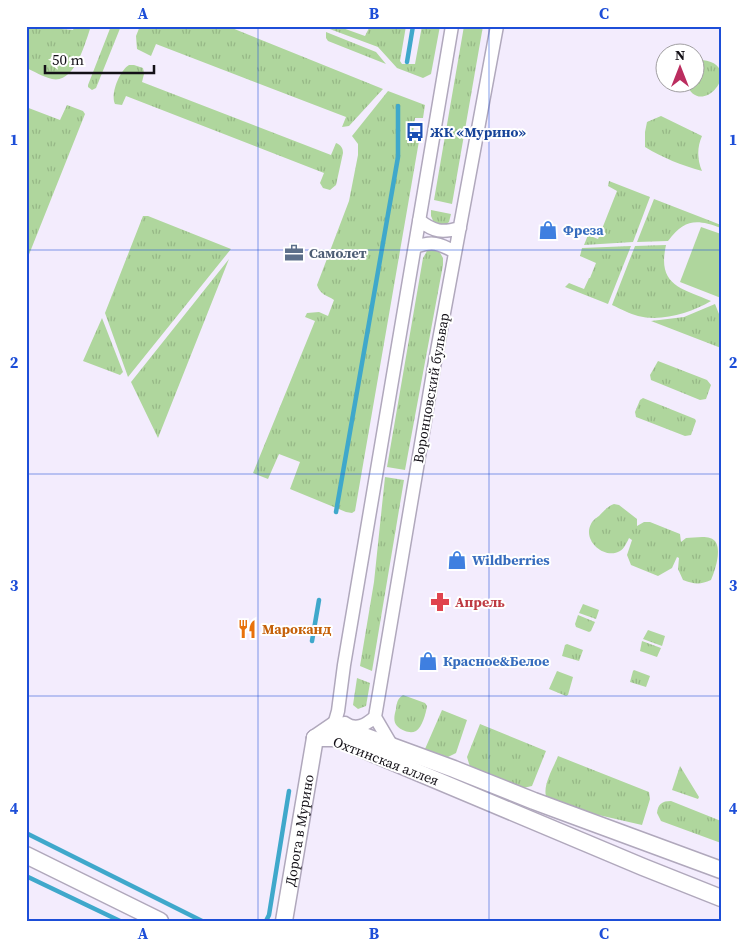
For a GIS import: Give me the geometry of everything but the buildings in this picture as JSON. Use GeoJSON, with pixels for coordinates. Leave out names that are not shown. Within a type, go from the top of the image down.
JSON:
{"type":"FeatureCollection","features":[{"type":"Feature","properties":{"kind":"street"},"geometry":{"type":"LineString","coordinates":[[336,725],[344,665],[452,26]]}},
{"type":"Feature","properties":{"kind":"street","name":"Воронцовский бульвар"},"geometry":{"type":"LineString","coordinates":[[375,718],[421,440],[497,26]]}},
{"type":"Feature","properties":{"kind":"street"},"geometry":{"type":"LineString","coordinates":[[419,220],[430,229],[446,232],[460,228]]}},
{"type":"Feature","properties":{"kind":"street"},"geometry":{"type":"LineString","coordinates":[[415,247],[428,242],[443,245],[455,252]]}},
{"type":"Feature","properties":{"kind":"street"},"geometry":{"type":"LineString","coordinates":[[336,725],[340,720],[348,726],[357,727],[375,718],[392,746]]}},
{"type":"Feature","properties":{"kind":"street","name":"Охтинская аллея"},"geometry":{"type":"LineString","coordinates":[[315,738],[336,725]]}},
{"type":"Feature","properties":{"kind":"street","name":"Охтинская аллея"},"geometry":{"type":"LineString","coordinates":[[336,725],[721,870]]}},
{"type":"Feature","properties":{"kind":"street","name":"Охтинская аллея"},"geometry":{"type":"LineString","coordinates":[[336,725],[643,867],[721,898]]}},
{"type":"Feature","properties":{"kind":"street","name":"Дорога в Мурино"},"geometry":{"type":"LineString","coordinates":[[284,921],[315,738]]}},
{"type":"Feature","properties":{"kind":"street"},"geometry":{"type":"LineString","coordinates":[[26,855],[160,921]]}},
{"type":"Feature","properties":{"kind":"green space"},"geometry":{"type":"Polygon","coordinates":[[[26,26],[73,30],[75,26],[91,26],[82,52],[73,69],[60,79],[52,79],[26,68],[26,26]]]}},
{"type":"Feature","properties":{"kind":"green space"},"geometry":{"type":"Polygon","coordinates":[[[111,26],[121,26],[96,88],[92,90],[88,85],[111,26]]]}},
{"type":"Feature","properties":{"kind":"green space"},"geometry":{"type":"Polygon","coordinates":[[[140,26],[227,26],[383,89],[349,126],[342,127],[346,117],[156,44],[151,56],[137,49],[136,36],[140,26]]]}},
{"type":"Feature","properties":{"kind":"green space"},"geometry":{"type":"Polygon","coordinates":[[[326,26],[337,26],[365,36],[370,26],[406,26],[400,61],[402,64],[415,64],[422,26],[440,26],[431,74],[423,78],[397,68],[378,47],[326,26]]]}},
{"type":"Feature","properties":{"kind":"green space"},"geometry":{"type":"Polygon","coordinates":[[[464,26],[483,26],[452,204],[434,200],[464,26]]]}},
{"type":"Feature","properties":{"kind":"green space"},"geometry":{"type":"Polygon","coordinates":[[[326,32],[376,52],[386,64],[328,41],[326,32]]]}},
{"type":"Feature","properties":{"kind":"green space"},"geometry":{"type":"Polygon","coordinates":[[[704,61],[715,64],[720,71],[720,80],[716,88],[709,94],[701,97],[693,93],[704,92],[704,61]]]}},
{"type":"Feature","properties":{"kind":"green space"},"geometry":{"type":"Polygon","coordinates":[[[129,65],[143,68],[142,82],[331,155],[336,143],[338,144],[343,153],[336,185],[330,190],[323,188],[320,183],[324,173],[126,96],[122,105],[115,104],[114,94],[117,83],[122,72],[129,65]]]}},
{"type":"Feature","properties":{"kind":"green space"},"geometry":{"type":"Polygon","coordinates":[[[388,91],[425,105],[423,118],[415,118],[412,140],[419,141],[355,511],[352,513],[290,489],[300,462],[279,454],[268,479],[253,473],[315,321],[305,317],[307,313],[319,312],[328,316],[334,300],[322,293],[317,285],[349,201],[358,155],[358,144],[352,136],[388,91]]]}},
{"type":"Feature","properties":{"kind":"green space"},"geometry":{"type":"Polygon","coordinates":[[[67,105],[83,111],[85,114],[26,262],[26,107],[60,120],[67,105]]]}},
{"type":"Feature","properties":{"kind":"green space"},"geometry":{"type":"Polygon","coordinates":[[[661,116],[702,136],[698,153],[702,171],[672,161],[645,147],[647,122],[661,116]]]}},
{"type":"Feature","properties":{"kind":"green space"},"geometry":{"type":"Polygon","coordinates":[[[609,181],[650,197],[633,242],[584,245],[588,235],[598,239],[617,191],[608,186],[609,181]]]}},
{"type":"Feature","properties":{"kind":"green space"},"geometry":{"type":"Polygon","coordinates":[[[654,199],[721,225],[721,228],[705,223],[691,223],[680,228],[668,241],[637,242],[654,199]]]}},
{"type":"Feature","properties":{"kind":"green space"},"geometry":{"type":"Polygon","coordinates":[[[431,210],[451,214],[449,222],[443,226],[434,223],[431,210]]]}},
{"type":"Feature","properties":{"kind":"green space"},"geometry":{"type":"Polygon","coordinates":[[[143,216],[148,216],[231,249],[128,377],[105,313],[143,216]]]}},
{"type":"Feature","properties":{"kind":"green space"},"geometry":{"type":"Polygon","coordinates":[[[701,227],[721,234],[721,298],[680,282],[701,227]]]}},
{"type":"Feature","properties":{"kind":"green space"},"geometry":{"type":"Polygon","coordinates":[[[666,245],[664,258],[668,277],[681,288],[711,301],[685,313],[656,318],[635,315],[612,305],[635,246],[666,245]]]}},
{"type":"Feature","properties":{"kind":"green space"},"geometry":{"type":"Polygon","coordinates":[[[631,246],[608,304],[565,287],[569,283],[584,289],[590,278],[596,263],[580,256],[582,248],[631,246]]]}},
{"type":"Feature","properties":{"kind":"green space"},"geometry":{"type":"Polygon","coordinates":[[[430,249],[439,251],[443,258],[443,265],[405,470],[387,467],[423,258],[430,249]]]}},
{"type":"Feature","properties":{"kind":"green space"},"geometry":{"type":"Polygon","coordinates":[[[229,259],[158,438],[131,382],[229,259]]]}},
{"type":"Feature","properties":{"kind":"green space"},"geometry":{"type":"Polygon","coordinates":[[[715,304],[721,319],[721,348],[651,321],[684,317],[715,304]]]}},
{"type":"Feature","properties":{"kind":"green space"},"geometry":{"type":"Polygon","coordinates":[[[102,318],[123,372],[120,375],[83,361],[102,318]]]}},
{"type":"Feature","properties":{"kind":"green space"},"geometry":{"type":"Polygon","coordinates":[[[658,361],[707,380],[711,385],[706,399],[700,400],[651,380],[650,375],[658,361]]]}},
{"type":"Feature","properties":{"kind":"green space"},"geometry":{"type":"Polygon","coordinates":[[[643,398],[695,419],[691,435],[685,436],[636,417],[635,412],[640,400],[643,398]]]}},
{"type":"Feature","properties":{"kind":"green space"},"geometry":{"type":"Polygon","coordinates":[[[385,477],[404,480],[372,671],[360,666],[374,582],[385,477]]]}},
{"type":"Feature","properties":{"kind":"green space"},"geometry":{"type":"Polygon","coordinates":[[[614,504],[619,505],[637,519],[637,526],[644,522],[650,522],[680,534],[681,542],[686,538],[698,537],[707,537],[715,541],[718,557],[711,580],[697,583],[683,580],[678,569],[679,558],[677,557],[672,568],[658,576],[631,565],[627,555],[632,540],[629,538],[623,549],[614,553],[602,551],[596,547],[590,537],[589,530],[591,524],[614,504]]]}},
{"type":"Feature","properties":{"kind":"green space"},"geometry":{"type":"Polygon","coordinates":[[[583,604],[599,610],[596,619],[579,613],[583,604]]]}},
{"type":"Feature","properties":{"kind":"green space"},"geometry":{"type":"Polygon","coordinates":[[[578,615],[595,622],[591,631],[576,627],[578,615]]]}},
{"type":"Feature","properties":{"kind":"green space"},"geometry":{"type":"Polygon","coordinates":[[[648,630],[665,636],[662,646],[643,639],[648,630]]]}},
{"type":"Feature","properties":{"kind":"green space"},"geometry":{"type":"Polygon","coordinates":[[[642,641],[661,648],[657,657],[640,651],[642,641]]]}},
{"type":"Feature","properties":{"kind":"green space"},"geometry":{"type":"Polygon","coordinates":[[[567,644],[583,650],[579,661],[562,656],[567,644]]]}},
{"type":"Feature","properties":{"kind":"green space"},"geometry":{"type":"Polygon","coordinates":[[[634,670],[650,676],[646,687],[630,682],[634,670]]]}},
{"type":"Feature","properties":{"kind":"green space"},"geometry":{"type":"Polygon","coordinates":[[[557,671],[573,677],[568,695],[566,696],[549,689],[557,671]]]}},
{"type":"Feature","properties":{"kind":"green space"},"geometry":{"type":"Polygon","coordinates":[[[357,678],[370,683],[366,706],[358,709],[353,705],[357,678]]]}},
{"type":"Feature","properties":{"kind":"green space"},"geometry":{"type":"Polygon","coordinates":[[[403,695],[425,703],[427,706],[422,724],[415,732],[405,731],[398,727],[395,722],[394,716],[397,703],[403,695]]]}},
{"type":"Feature","properties":{"kind":"green space"},"geometry":{"type":"Polygon","coordinates":[[[442,710],[467,720],[456,753],[448,757],[425,749],[442,710]]]}},
{"type":"Feature","properties":{"kind":"green space"},"geometry":{"type":"Polygon","coordinates":[[[480,724],[546,751],[532,786],[523,788],[470,767],[467,757],[480,724]]]}},
{"type":"Feature","properties":{"kind":"green space"},"geometry":{"type":"Polygon","coordinates":[[[558,756],[649,792],[650,799],[642,825],[581,811],[547,799],[547,783],[558,756]]]}},
{"type":"Feature","properties":{"kind":"green space"},"geometry":{"type":"Polygon","coordinates":[[[680,766],[699,797],[698,799],[672,790],[680,766]]]}},
{"type":"Feature","properties":{"kind":"green space"},"geometry":{"type":"Polygon","coordinates":[[[671,801],[721,821],[721,843],[661,821],[657,813],[659,805],[663,802],[671,801]]]}},
{"type":"Feature","properties":{"kind":"waterway"},"geometry":{"type":"LineString","coordinates":[[407,62],[413,26]]}},
{"type":"Feature","properties":{"kind":"waterway"},"geometry":{"type":"LineString","coordinates":[[336,512],[398,157],[398,106]]}},
{"type":"Feature","properties":{"kind":"waterway"},"geometry":{"type":"LineString","coordinates":[[312,641],[319,600]]}},
{"type":"Feature","properties":{"kind":"waterway"},"geometry":{"type":"LineString","coordinates":[[266,921],[269,915],[289,791]]}},
{"type":"Feature","properties":{"kind":"waterway"},"geometry":{"type":"LineString","coordinates":[[26,833],[202,921]]}},
{"type":"Feature","properties":{"kind":"waterway"},"geometry":{"type":"LineString","coordinates":[[26,876],[120,921]]}},
{"type":"Feature","properties":{"kind":"place","name":"ЖК «Мурино»"},"geometry":{"type":"Point","coordinates":[415,132]}},
{"type":"Feature","properties":{"kind":"place","name":"Фреза"},"geometry":{"type":"Point","coordinates":[548,230]}},
{"type":"Feature","properties":{"kind":"place","name":"Самолет"},"geometry":{"type":"Point","coordinates":[294,253]}},
{"type":"Feature","properties":{"kind":"place","name":"Wildberries"},"geometry":{"type":"Point","coordinates":[457,560]}},
{"type":"Feature","properties":{"kind":"place","name":"Апрель"},"geometry":{"type":"Point","coordinates":[440,602]}},
{"type":"Feature","properties":{"kind":"place","name":"Мароканд"},"geometry":{"type":"Point","coordinates":[247,629]}},
{"type":"Feature","properties":{"kind":"place","name":"Красное&Белое"},"geometry":{"type":"Point","coordinates":[428,661]}}]}
